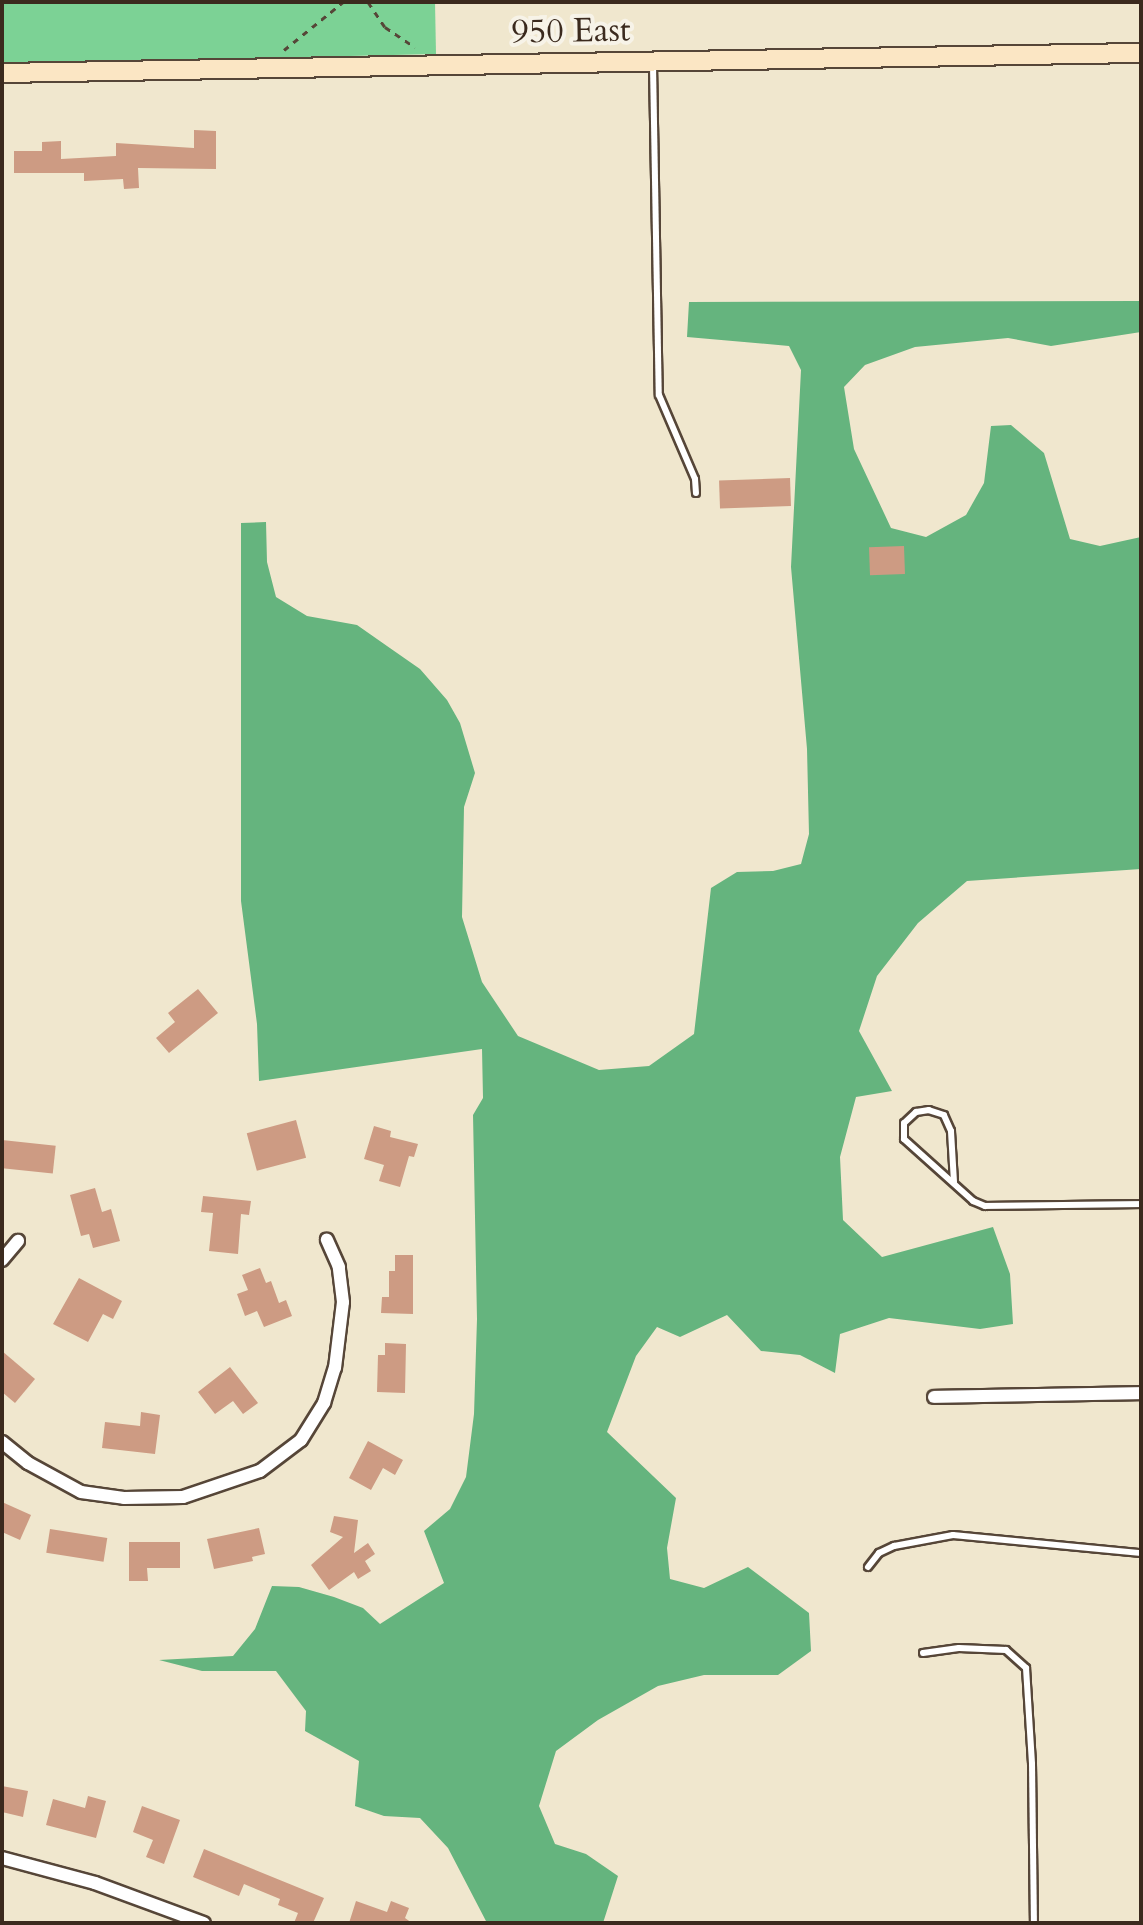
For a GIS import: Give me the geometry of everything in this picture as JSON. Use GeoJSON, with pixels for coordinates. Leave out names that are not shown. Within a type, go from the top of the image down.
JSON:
{"type":"FeatureCollection","features":[{"type":"Feature","properties":{"kind":"street","name":"950 East"},"geometry":{"type":"LineString","coordinates":[[2,73],[1141,53]]}},
{"type":"Feature","properties":{"kind":"street"},"geometry":{"type":"LineString","coordinates":[[2,1442],[28,1463],[81,1492],[124,1498],[183,1497],[260,1471],[301,1440],[324,1403],[335,1368],[343,1302],[339,1267],[327,1240]]}},
{"type":"Feature","properties":{"kind":"street"},"geometry":{"type":"LineString","coordinates":[[2,1260],[18,1241]]}},
{"type":"Feature","properties":{"kind":"street"},"geometry":{"type":"LineString","coordinates":[[934,1397],[1141,1393]]}},
{"type":"Feature","properties":{"kind":"street"},"geometry":{"type":"LineString","coordinates":[[2,1858],[95,1883],[184,1919],[204,1923]]}},
{"type":"Feature","properties":{"kind":"lane"},"geometry":{"type":"LineString","coordinates":[[653,61],[659,395],[695,479],[696,493]]}},
{"type":"Feature","properties":{"kind":"lane"},"geometry":{"type":"LineString","coordinates":[[954,1182],[951,1131],[944,1115],[929,1110],[916,1112],[904,1123],[904,1139],[973,1201],[985,1206],[1141,1204]]}},
{"type":"Feature","properties":{"kind":"lane"},"geometry":{"type":"LineString","coordinates":[[868,1567],[879,1553],[894,1546],[953,1535],[1141,1553]]}},
{"type":"Feature","properties":{"kind":"lane"},"geometry":{"type":"LineString","coordinates":[[923,1653],[959,1648],[1006,1650],[1026,1668],[1032,1764],[1034,1923]]}},
{"type":"Feature","properties":{"kind":"path"},"geometry":{"type":"LineString","coordinates":[[296,51],[281,51],[343,2]]}},
{"type":"Feature","properties":{"kind":"path"},"geometry":{"type":"LineString","coordinates":[[368,2],[385,27],[418,49],[403,49]]}},
{"type":"Feature","properties":{"kind":"green space"},"geometry":{"type":"Polygon","coordinates":[[[2,2],[435,2],[436,54],[2,64],[2,2]]]}},
{"type":"Feature","properties":{"kind":"green space"},"geometry":{"type":"Polygon","coordinates":[[[1141,301],[1141,332],[1051,346],[1008,338],[915,347],[865,365],[844,387],[854,449],[891,528],[926,537],[966,515],[984,483],[991,426],[1011,425],[1044,453],[1070,539],[1100,546],[1141,537],[1141,869],[967,881],[918,923],[877,976],[859,1031],[892,1091],[856,1097],[840,1157],[843,1220],[882,1257],[993,1227],[1010,1274],[1013,1324],[980,1329],[889,1318],[840,1334],[835,1373],[800,1355],[761,1351],[727,1315],[680,1337],[657,1327],[636,1356],[607,1432],[676,1498],[667,1548],[670,1579],[704,1588],[748,1567],[809,1613],[811,1651],[778,1675],[704,1675],[658,1686],[598,1720],[556,1751],[539,1806],[555,1844],[586,1854],[618,1876],[603,1923],[487,1923],[448,1848],[420,1818],[384,1816],[355,1806],[359,1761],[305,1731],[306,1711],[276,1671],[202,1671],[159,1660],[233,1656],[255,1629],[272,1586],[299,1587],[334,1597],[363,1608],[380,1624],[444,1583],[424,1531],[450,1509],[466,1477],[474,1414],[477,1319],[473,1115],[483,1098],[482,1049],[259,1081],[257,1024],[241,901],[241,523],[266,522],[267,562],[276,597],[307,616],[357,625],[420,669],[447,700],[460,723],[475,773],[464,807],[462,917],[482,982],[518,1036],[599,1070],[649,1066],[694,1034],[711,888],[737,872],[773,871],[801,864],[809,834],[807,749],[791,567],[801,370],[789,346],[687,337],[689,302],[1141,301]]]}},
{"type":"Feature","properties":{"kind":"building"},"geometry":{"type":"Polygon","coordinates":[[[194,130],[216,131],[216,169],[138,168],[139,188],[124,189],[123,179],[84,181],[84,173],[14,173],[14,151],[42,151],[42,142],[61,141],[61,159],[116,156],[116,143],[194,148],[194,130]]]}},
{"type":"Feature","properties":{"kind":"building"},"geometry":{"type":"Polygon","coordinates":[[[790,478],[791,506],[720,508],[719,480],[790,478]]]}},
{"type":"Feature","properties":{"kind":"building"},"geometry":{"type":"Polygon","coordinates":[[[904,546],[905,574],[870,575],[869,547],[904,546]]]}},
{"type":"Feature","properties":{"kind":"building"},"geometry":{"type":"Polygon","coordinates":[[[198,989],[218,1013],[169,1053],[156,1038],[175,1022],[168,1013],[198,989]]]}},
{"type":"Feature","properties":{"kind":"building"},"geometry":{"type":"Polygon","coordinates":[[[296,1120],[306,1158],[257,1171],[247,1133],[296,1120]]]}},
{"type":"Feature","properties":{"kind":"building"},"geometry":{"type":"Polygon","coordinates":[[[374,1126],[391,1131],[390,1137],[418,1144],[414,1157],[409,1156],[400,1187],[379,1181],[384,1165],[364,1159],[374,1126]]]}},
{"type":"Feature","properties":{"kind":"building"},"geometry":{"type":"Polygon","coordinates":[[[2,1140],[56,1146],[53,1173],[2,1168],[2,1140]]]}},
{"type":"Feature","properties":{"kind":"building"},"geometry":{"type":"Polygon","coordinates":[[[95,1188],[102,1212],[111,1209],[120,1241],[93,1248],[89,1234],[81,1236],[70,1195],[95,1188]]]}},
{"type":"Feature","properties":{"kind":"building"},"geometry":{"type":"Polygon","coordinates":[[[203,1196],[251,1201],[249,1215],[241,1214],[238,1254],[209,1251],[213,1213],[201,1212],[203,1196]]]}},
{"type":"Feature","properties":{"kind":"building"},"geometry":{"type":"Polygon","coordinates":[[[395,1255],[413,1255],[413,1314],[381,1313],[382,1297],[389,1297],[389,1271],[395,1271],[395,1255]]]}},
{"type":"Feature","properties":{"kind":"building"},"geometry":{"type":"Polygon","coordinates":[[[260,1268],[266,1283],[271,1281],[279,1303],[286,1300],[292,1316],[264,1327],[257,1311],[245,1316],[237,1294],[248,1290],[242,1275],[260,1268]]]}},
{"type":"Feature","properties":{"kind":"building"},"geometry":{"type":"Polygon","coordinates":[[[79,1278],[122,1301],[113,1319],[103,1314],[88,1342],[53,1324],[79,1278]]]}},
{"type":"Feature","properties":{"kind":"building"},"geometry":{"type":"Polygon","coordinates":[[[385,1343],[406,1344],[405,1393],[377,1392],[378,1355],[385,1355],[385,1343]]]}},
{"type":"Feature","properties":{"kind":"building"},"geometry":{"type":"Polygon","coordinates":[[[2,1351],[35,1379],[15,1403],[2,1392],[2,1351]]]}},
{"type":"Feature","properties":{"kind":"building"},"geometry":{"type":"Polygon","coordinates":[[[230,1367],[258,1403],[243,1414],[233,1401],[215,1414],[198,1392],[230,1367]]]}},
{"type":"Feature","properties":{"kind":"building"},"geometry":{"type":"Polygon","coordinates":[[[141,1412],[160,1415],[155,1454],[102,1448],[105,1422],[140,1426],[141,1412]]]}},
{"type":"Feature","properties":{"kind":"building"},"geometry":{"type":"Polygon","coordinates":[[[368,1441],[403,1460],[395,1475],[383,1468],[371,1490],[349,1478],[368,1441]]]}},
{"type":"Feature","properties":{"kind":"building"},"geometry":{"type":"Polygon","coordinates":[[[2,1502],[31,1515],[20,1540],[2,1532],[2,1502]]]}},
{"type":"Feature","properties":{"kind":"building"},"geometry":{"type":"Polygon","coordinates":[[[334,1516],[358,1520],[354,1553],[368,1543],[375,1554],[365,1561],[371,1571],[358,1579],[354,1572],[329,1590],[311,1565],[343,1537],[330,1532],[334,1516]]]}},
{"type":"Feature","properties":{"kind":"building"},"geometry":{"type":"Polygon","coordinates":[[[259,1528],[265,1554],[252,1557],[253,1561],[214,1569],[207,1539],[259,1528]]]}},
{"type":"Feature","properties":{"kind":"building"},"geometry":{"type":"Polygon","coordinates":[[[50,1529],[107,1538],[104,1562],[46,1553],[50,1529]]]}},
{"type":"Feature","properties":{"kind":"building"},"geometry":{"type":"Polygon","coordinates":[[[129,1542],[180,1542],[180,1568],[147,1568],[148,1581],[129,1581],[129,1542]]]}},
{"type":"Feature","properties":{"kind":"building"},"geometry":{"type":"Polygon","coordinates":[[[2,1786],[28,1791],[23,1817],[2,1812],[2,1786]]]}},
{"type":"Feature","properties":{"kind":"building"},"geometry":{"type":"Polygon","coordinates":[[[88,1796],[106,1801],[96,1838],[46,1825],[53,1799],[85,1808],[88,1796]]]}},
{"type":"Feature","properties":{"kind":"building"},"geometry":{"type":"Polygon","coordinates":[[[142,1806],[180,1820],[164,1864],[146,1857],[153,1840],[133,1832],[142,1806]]]}},
{"type":"Feature","properties":{"kind":"building"},"geometry":{"type":"Polygon","coordinates":[[[204,1849],[324,1898],[313,1923],[294,1923],[298,1913],[278,1905],[280,1899],[244,1884],[239,1896],[193,1877],[204,1849]]]}},
{"type":"Feature","properties":{"kind":"building"},"geometry":{"type":"Polygon","coordinates":[[[356,1901],[387,1912],[391,1901],[409,1908],[405,1918],[412,1923],[349,1923],[356,1901]]]}}]}
